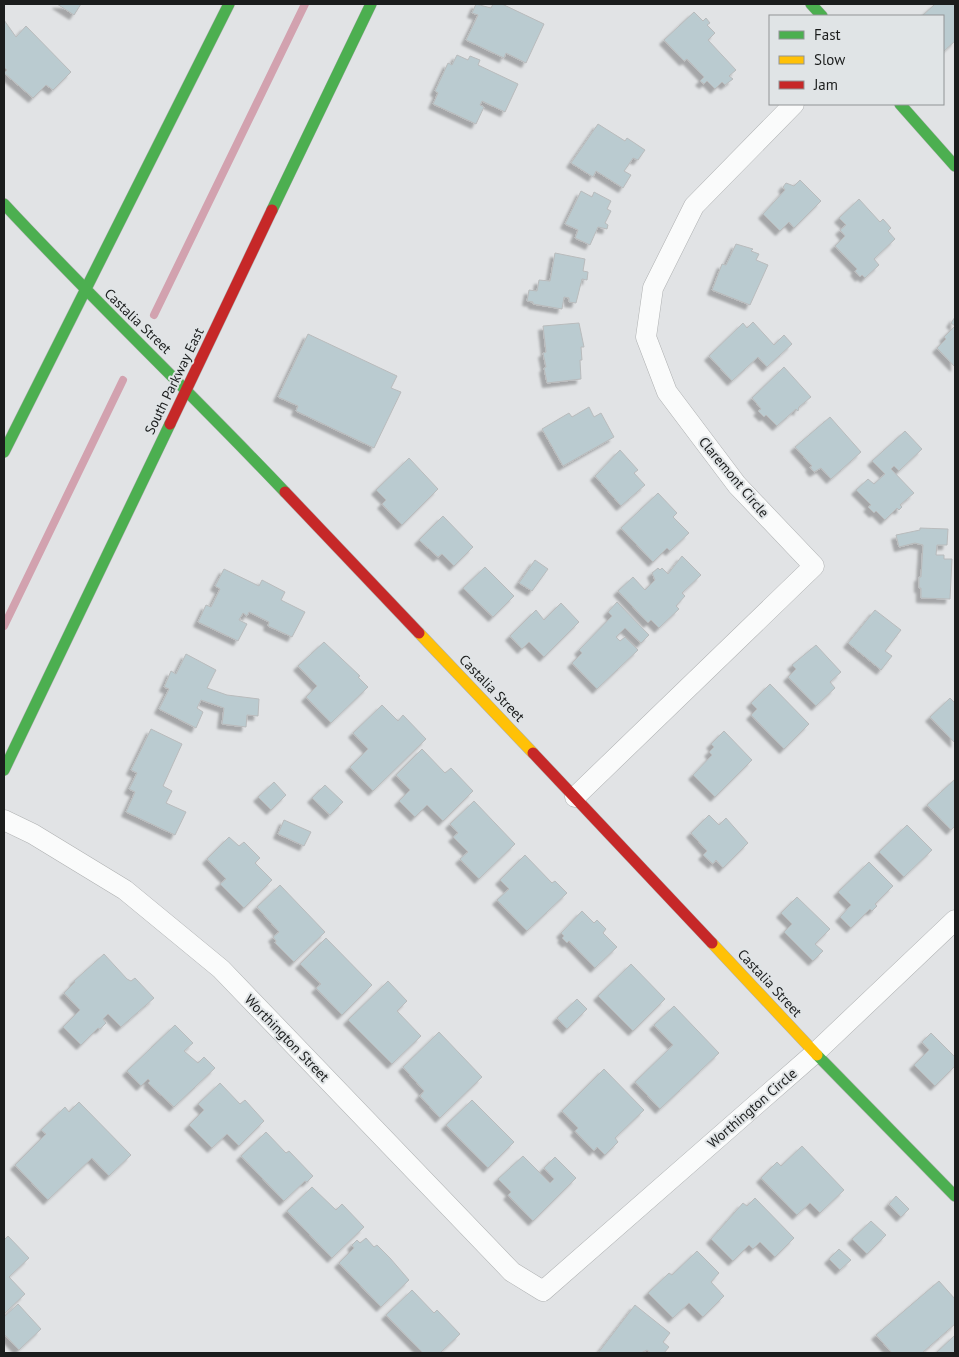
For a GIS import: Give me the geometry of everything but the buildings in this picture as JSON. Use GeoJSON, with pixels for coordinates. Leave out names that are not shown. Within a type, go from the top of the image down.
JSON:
{"type":"FeatureCollection","features":[{"type":"Feature","properties":{"kind":"street"},"geometry":{"type":"LineString","coordinates":[[4,452],[229,4]]}},
{"type":"Feature","properties":{"kind":"street","name":"South Parkway East"},"geometry":{"type":"LineString","coordinates":[[4,770],[371,4]]}},
{"type":"Feature","properties":{"kind":"street"},"geometry":{"type":"LineString","coordinates":[[811,4],[821,15]]}},
{"type":"Feature","properties":{"kind":"street","name":"Claremont Circle"},"geometry":{"type":"LineString","coordinates":[[575,796],[814,566],[737,485],[667,392],[646,336],[653,288],[694,206],[793,105]]}},
{"type":"Feature","properties":{"kind":"street"},"geometry":{"type":"LineString","coordinates":[[901,105],[955,166]]}},
{"type":"Feature","properties":{"kind":"street","name":"Castalia Street"},"geometry":{"type":"LineString","coordinates":[[4,204],[84,290],[187,389],[575,796],[815,1053],[955,1196]]}},
{"type":"Feature","properties":{"kind":"street","name":"Worthington Street"},"geometry":{"type":"LineString","coordinates":[[4,820],[33,834],[126,890],[221,970],[512,1272],[543,1291]]}},
{"type":"Feature","properties":{"kind":"street","name":"Worthington Circle"},"geometry":{"type":"LineString","coordinates":[[543,1291],[815,1053],[955,920]]}},
{"type":"Feature","properties":{"kind":"waterway"},"geometry":{"type":"LineString","coordinates":[[154,315],[305,4]]}},
{"type":"Feature","properties":{"kind":"waterway"},"geometry":{"type":"LineString","coordinates":[[4,626],[123,380]]}},
{"type":"Feature","properties":{"kind":"traffic: fast"},"geometry":{"type":"LineString","coordinates":[[4,452],[229,4]]}},
{"type":"Feature","properties":{"kind":"traffic: fast"},"geometry":{"type":"LineString","coordinates":[[272,210],[371,4]]}},
{"type":"Feature","properties":{"kind":"traffic: fast"},"geometry":{"type":"LineString","coordinates":[[811,4],[821,15]]}},
{"type":"Feature","properties":{"kind":"traffic: fast"},"geometry":{"type":"LineString","coordinates":[[901,105],[955,166]]}},
{"type":"Feature","properties":{"kind":"traffic: fast"},"geometry":{"type":"LineString","coordinates":[[4,204],[73,277],[285,492]]}},
{"type":"Feature","properties":{"kind":"traffic: fast"},"geometry":{"type":"LineString","coordinates":[[4,770],[170,424]]}},
{"type":"Feature","properties":{"kind":"traffic: fast"},"geometry":{"type":"LineString","coordinates":[[817,1055],[955,1196]]}},
{"type":"Feature","properties":{"kind":"traffic: slow"},"geometry":{"type":"LineString","coordinates":[[419,633],[533,753]]}},
{"type":"Feature","properties":{"kind":"traffic: slow"},"geometry":{"type":"LineString","coordinates":[[712,943],[817,1055]]}},
{"type":"Feature","properties":{"kind":"traffic: jam"},"geometry":{"type":"LineString","coordinates":[[170,424],[272,210]]}},
{"type":"Feature","properties":{"kind":"traffic: jam"},"geometry":{"type":"LineString","coordinates":[[285,492],[419,633]]}},
{"type":"Feature","properties":{"kind":"traffic: jam"},"geometry":{"type":"LineString","coordinates":[[533,753],[712,943]]}}]}
